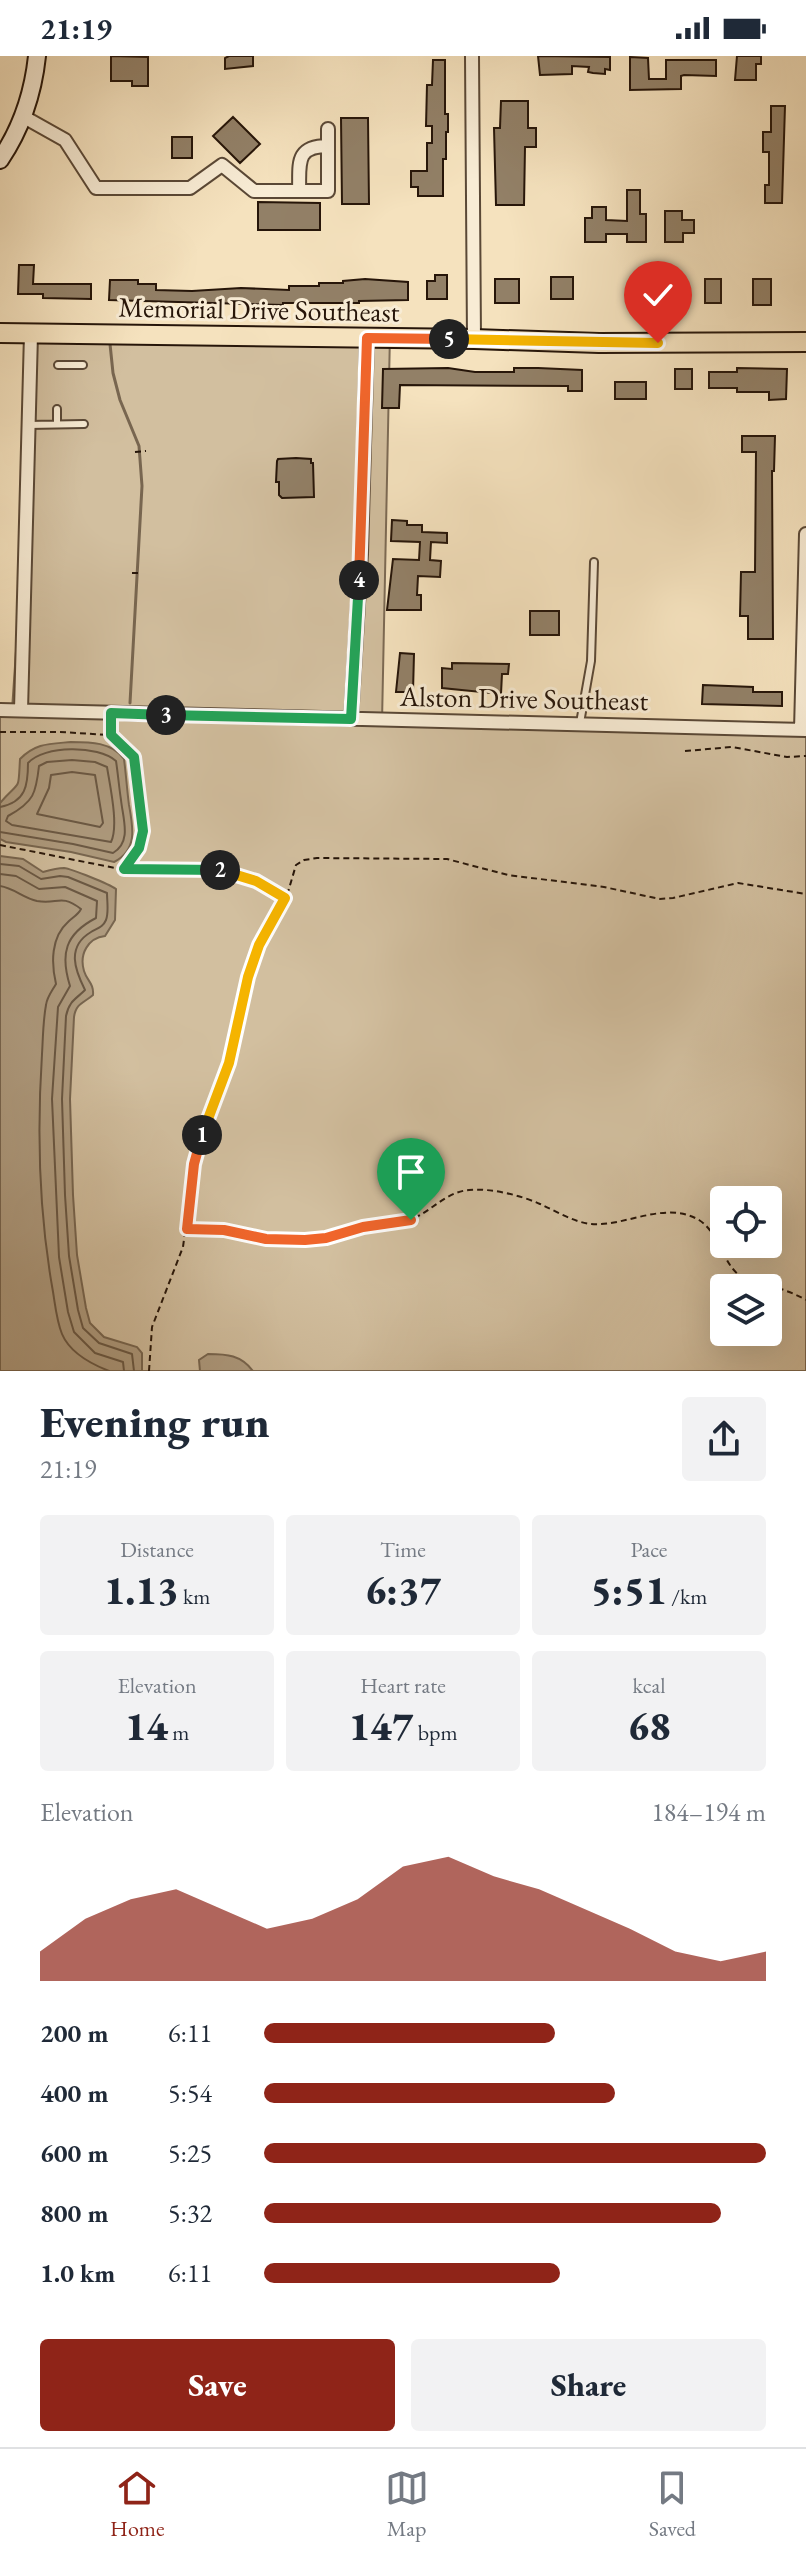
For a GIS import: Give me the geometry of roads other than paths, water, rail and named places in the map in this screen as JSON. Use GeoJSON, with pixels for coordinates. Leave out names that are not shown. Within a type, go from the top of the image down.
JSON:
{"type":"FeatureCollection","features":[{"type":"Feature","properties":{"kind":"main road","name":"Memorial Drive Southeast"},"geometry":{"type":"LineString","coordinates":[[0,333],[599,343],[806,342]]}},
{"type":"Feature","properties":{"kind":"street"},"geometry":{"type":"LineString","coordinates":[[0,160],[24,117],[35,79],[37,56]]}},
{"type":"Feature","properties":{"kind":"street"},"geometry":{"type":"LineString","coordinates":[[472,56],[474,339]]}},
{"type":"Feature","properties":{"kind":"street"},"geometry":{"type":"LineString","coordinates":[[24,117],[65,140],[96,188],[190,188],[222,165],[254,191],[328,191],[328,129]]}},
{"type":"Feature","properties":{"kind":"street"},"geometry":{"type":"LineString","coordinates":[[299,191],[300,164],[306,151],[312,146],[328,146]]}},
{"type":"Feature","properties":{"kind":"street"},"geometry":{"type":"LineString","coordinates":[[21,710],[31,334]]}},
{"type":"Feature","properties":{"kind":"street"},"geometry":{"type":"LineString","coordinates":[[351,719],[361,554],[367,338]]}},
{"type":"Feature","properties":{"kind":"street"},"geometry":{"type":"LineString","coordinates":[[803,730],[806,534]]}},
{"type":"Feature","properties":{"kind":"street","name":"Alston Drive Southeast"},"geometry":{"type":"LineString","coordinates":[[0,710],[803,730]]}},
{"type":"Feature","properties":{"kind":"lane"},"geometry":{"type":"LineString","coordinates":[[58,365],[83,365]]}},
{"type":"Feature","properties":{"kind":"lane"},"geometry":{"type":"LineString","coordinates":[[57,409],[57,424]]}},
{"type":"Feature","properties":{"kind":"lane"},"geometry":{"type":"LineString","coordinates":[[28,425],[84,424]]}},
{"type":"Feature","properties":{"kind":"lane"},"geometry":{"type":"LineString","coordinates":[[580,723],[591,661],[594,562]]}},
{"type":"Feature","properties":{"kind":"water"},"geometry":{"type":"Polygon","coordinates":[[[71,742],[107,746],[124,759],[132,837],[127,851],[114,862],[0,839],[0,803],[17,785],[20,759],[37,747],[71,742]]]}},
{"type":"Feature","properties":{"kind":"water"},"geometry":{"type":"Polygon","coordinates":[[[0,856],[23,859],[43,872],[68,869],[116,889],[115,920],[105,936],[90,943],[84,953],[84,971],[93,995],[79,1006],[74,1017],[70,1099],[73,1195],[77,1255],[90,1323],[104,1337],[137,1347],[142,1353],[142,1371],[0,1371],[0,856]]]}},
{"type":"Feature","properties":{"kind":"water"},"geometry":{"type":"Polygon","coordinates":[[[208,1354],[233,1356],[253,1371],[200,1371],[199,1360],[208,1354]]]}},
{"type":"Feature","properties":{"kind":"waterway"},"geometry":{"type":"LineString","coordinates":[[110,344],[120,400],[139,446],[142,486],[130,703]]}}]}
